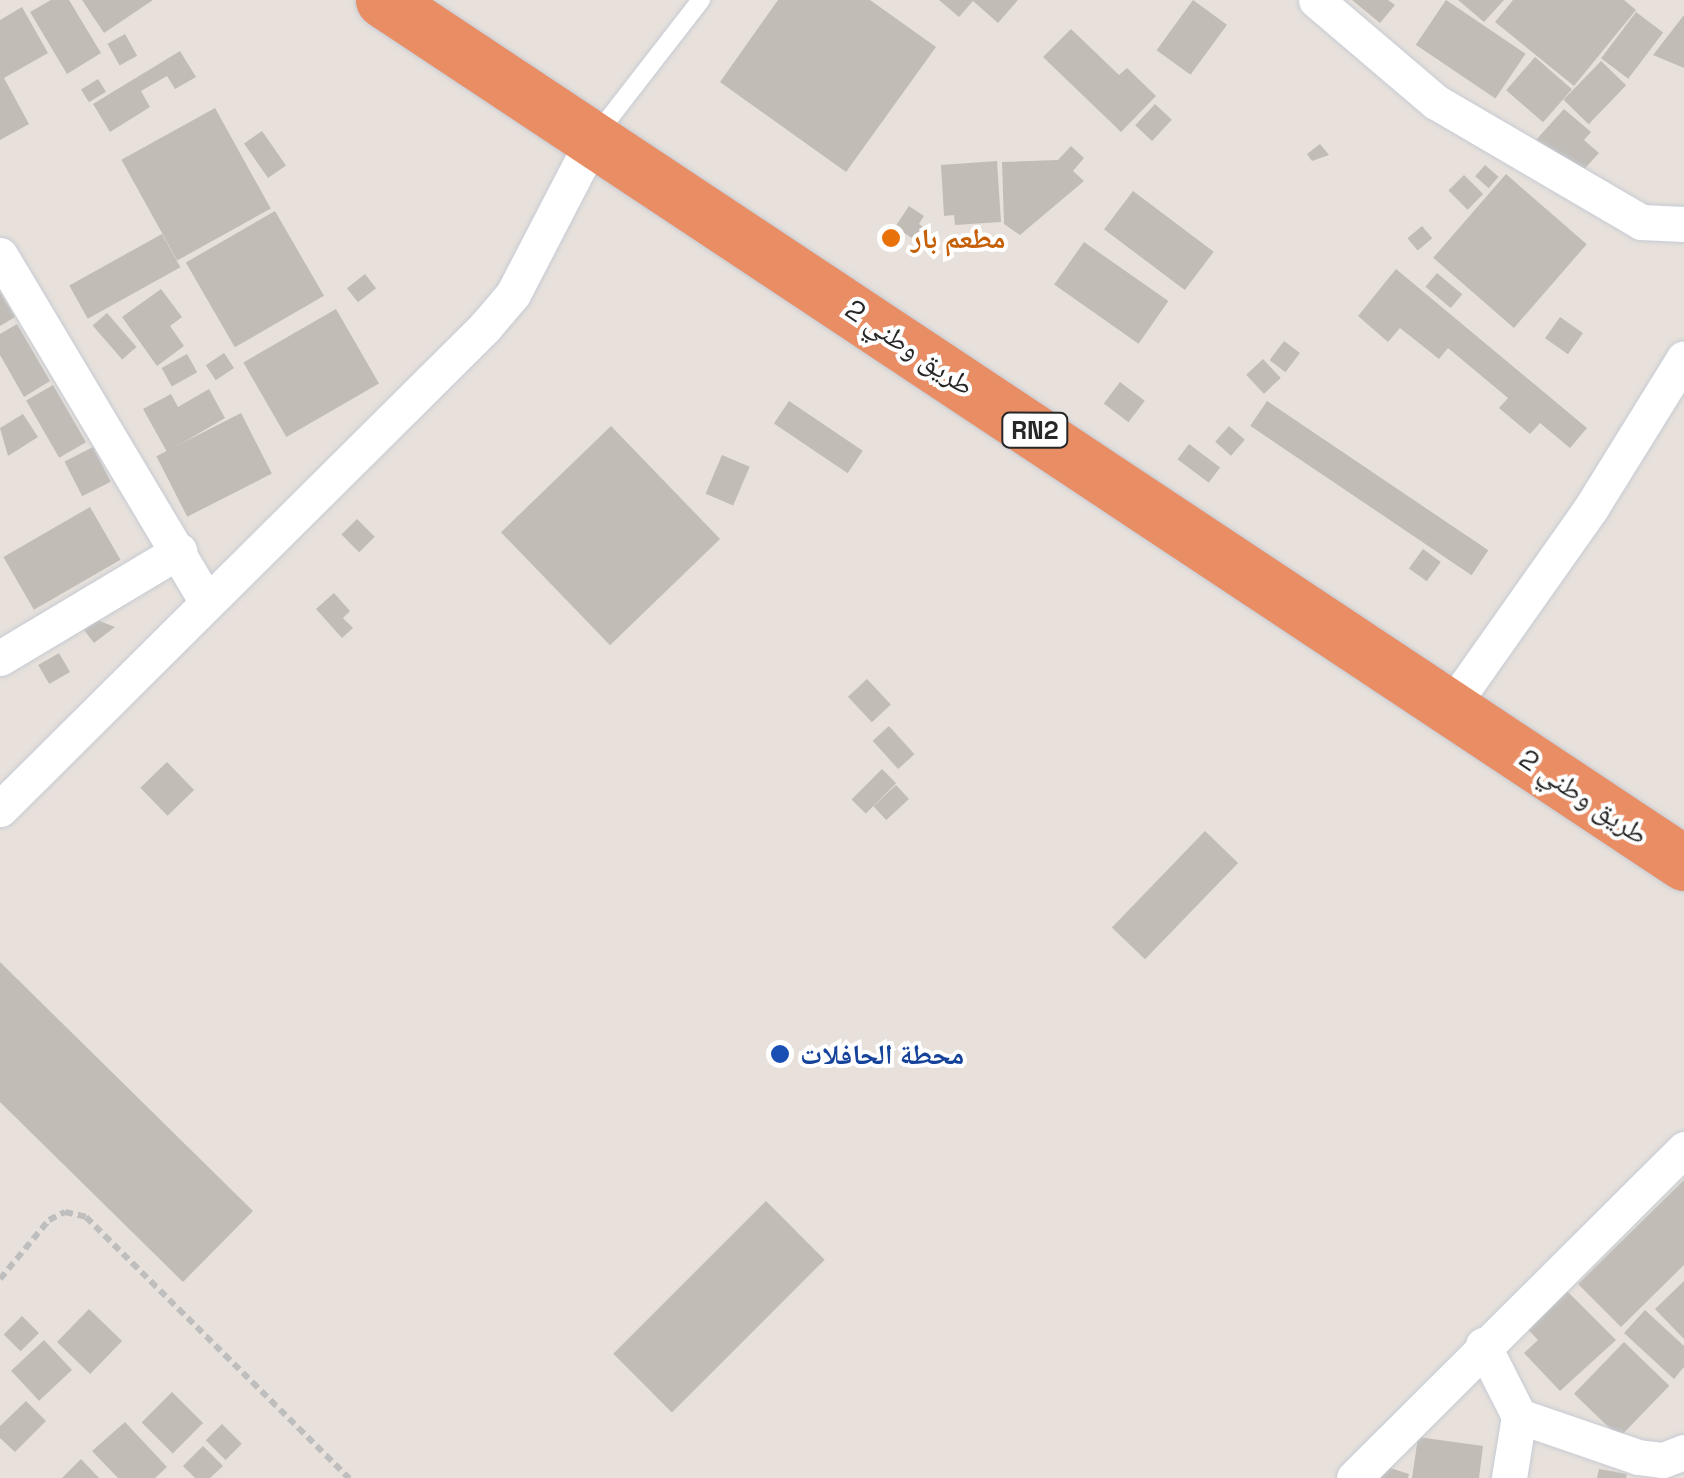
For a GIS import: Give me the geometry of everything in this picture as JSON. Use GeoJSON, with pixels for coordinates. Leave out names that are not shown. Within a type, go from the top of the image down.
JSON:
{"type":"FeatureCollection","features":[{"type":"Feature","properties":{"kind":"highway","name":"طريق وطني 2"},"geometry":{"type":"LineString","coordinates":[[383,0],[596,136],[1684,863]]}},
{"type":"Feature","properties":{"kind":"street"},"geometry":{"type":"LineString","coordinates":[[1316,0],[1436,102],[1510,148],[1641,222],[1684,224]]}},
{"type":"Feature","properties":{"kind":"street"},"geometry":{"type":"LineString","coordinates":[[0,809],[514,294],[596,136]]}},
{"type":"Feature","properties":{"kind":"street"},"geometry":{"type":"LineString","coordinates":[[0,255],[206,600]]}},
{"type":"Feature","properties":{"kind":"street"},"geometry":{"type":"LineString","coordinates":[[1450,708],[1591,508],[1684,358]]}},
{"type":"Feature","properties":{"kind":"street"},"geometry":{"type":"LineString","coordinates":[[0,658],[179,552]]}},
{"type":"Feature","properties":{"kind":"street"},"geometry":{"type":"LineString","coordinates":[[1354,1478],[1482,1345],[1684,1149]]}},
{"type":"Feature","properties":{"kind":"street"},"geometry":{"type":"LineString","coordinates":[[1482,1345],[1519,1416],[1509,1478]]}},
{"type":"Feature","properties":{"kind":"street"},"geometry":{"type":"LineString","coordinates":[[1519,1416],[1638,1458],[1663,1460],[1684,1452]]}},
{"type":"Feature","properties":{"kind":"lane"},"geometry":{"type":"LineString","coordinates":[[596,136],[702,0]]}},
{"type":"Feature","properties":{"kind":"path"},"geometry":{"type":"LineString","coordinates":[[0,1279],[49,1220],[66,1212],[86,1217],[349,1478]]}},
{"type":"Feature","properties":{"kind":"building"},"geometry":{"type":"Polygon","coordinates":[[[51,0],[69,0],[101,53],[67,74],[30,12],[51,0]]]}},
{"type":"Feature","properties":{"kind":"building"},"geometry":{"type":"Polygon","coordinates":[[[82,0],[153,0],[104,33],[82,0]]]}},
{"type":"Feature","properties":{"kind":"building"},"geometry":{"type":"Polygon","coordinates":[[[778,0],[870,0],[936,47],[846,172],[720,82],[778,0]]]}},
{"type":"Feature","properties":{"kind":"building"},"geometry":{"type":"Polygon","coordinates":[[[939,0],[1018,0],[998,23],[973,1],[959,17],[939,0]]]}},
{"type":"Feature","properties":{"kind":"building"},"geometry":{"type":"Polygon","coordinates":[[[1193,0],[1227,25],[1191,75],[1157,50],[1193,0]]]}},
{"type":"Feature","properties":{"kind":"building"},"geometry":{"type":"Polygon","coordinates":[[[1352,0],[1388,0],[1395,5],[1380,23],[1352,0]]]}},
{"type":"Feature","properties":{"kind":"building"},"geometry":{"type":"Polygon","coordinates":[[[1446,0],[1526,54],[1495,98],[1416,45],[1446,0]]]}},
{"type":"Feature","properties":{"kind":"building"},"geometry":{"type":"Polygon","coordinates":[[[1458,0],[1504,0],[1484,22],[1458,0]]]}},
{"type":"Feature","properties":{"kind":"building"},"geometry":{"type":"Polygon","coordinates":[[[1513,0],[1624,0],[1636,10],[1574,86],[1495,22],[1513,0]]]}},
{"type":"Feature","properties":{"kind":"building"},"geometry":{"type":"Polygon","coordinates":[[[22,7],[48,53],[4,78],[29,124],[0,140],[0,20],[22,7]]]}},
{"type":"Feature","properties":{"kind":"building"},"geometry":{"type":"Polygon","coordinates":[[[1636,12],[1663,32],[1628,79],[1601,58],[1636,12]]]}},
{"type":"Feature","properties":{"kind":"building"},"geometry":{"type":"Polygon","coordinates":[[[1684,15],[1684,68],[1653,55],[1684,15]]]}},
{"type":"Feature","properties":{"kind":"building"},"geometry":{"type":"Polygon","coordinates":[[[1071,29],[1119,75],[1127,68],[1156,96],[1121,132],[1043,57],[1071,29]]]}},
{"type":"Feature","properties":{"kind":"building"},"geometry":{"type":"Polygon","coordinates":[[[125,34],[137,56],[120,66],[108,44],[125,34]]]}},
{"type":"Feature","properties":{"kind":"building"},"geometry":{"type":"Polygon","coordinates":[[[180,51],[196,77],[175,89],[167,76],[141,91],[150,107],[110,132],[93,104],[180,51]]]}},
{"type":"Feature","properties":{"kind":"building"},"geometry":{"type":"Polygon","coordinates":[[[1535,57],[1572,89],[1543,122],[1506,90],[1535,57]]]}},
{"type":"Feature","properties":{"kind":"building"},"geometry":{"type":"Polygon","coordinates":[[[1601,61],[1626,85],[1589,124],[1563,100],[1601,61]]]}},
{"type":"Feature","properties":{"kind":"building"},"geometry":{"type":"Polygon","coordinates":[[[98,79],[106,92],[89,102],[81,90],[98,79]]]}},
{"type":"Feature","properties":{"kind":"building"},"geometry":{"type":"Polygon","coordinates":[[[1155,104],[1172,120],[1152,141],[1135,125],[1155,104]]]}},
{"type":"Feature","properties":{"kind":"building"},"geometry":{"type":"Polygon","coordinates":[[[215,108],[271,209],[177,260],[121,160],[215,108]]]}},
{"type":"Feature","properties":{"kind":"building"},"geometry":{"type":"Polygon","coordinates":[[[1564,109],[1591,132],[1584,140],[1599,153],[1577,177],[1536,140],[1564,109]]]}},
{"type":"Feature","properties":{"kind":"building"},"geometry":{"type":"Polygon","coordinates":[[[262,131],[286,165],[268,178],[244,144],[262,131]]]}},
{"type":"Feature","properties":{"kind":"building"},"geometry":{"type":"Polygon","coordinates":[[[1320,144],[1329,155],[1312,161],[1307,154],[1320,144]]]}},
{"type":"Feature","properties":{"kind":"building"},"geometry":{"type":"Polygon","coordinates":[[[1071,146],[1084,158],[1073,171],[1084,181],[1020,235],[1004,224],[1002,162],[1058,160],[1071,146]]]}},
{"type":"Feature","properties":{"kind":"building"},"geometry":{"type":"Polygon","coordinates":[[[997,161],[1001,222],[955,225],[954,215],[944,216],[941,165],[997,161]]]}},
{"type":"Feature","properties":{"kind":"building"},"geometry":{"type":"Polygon","coordinates":[[[1485,165],[1499,177],[1489,188],[1475,176],[1485,165]]]}},
{"type":"Feature","properties":{"kind":"building"},"geometry":{"type":"Polygon","coordinates":[[[1506,174],[1587,244],[1514,328],[1433,258],[1506,174]]]}},
{"type":"Feature","properties":{"kind":"building"},"geometry":{"type":"Polygon","coordinates":[[[1464,175],[1483,194],[1468,210],[1448,191],[1464,175]]]}},
{"type":"Feature","properties":{"kind":"building"},"geometry":{"type":"Polygon","coordinates":[[[1133,191],[1214,252],[1185,290],[1104,229],[1133,191]]]}},
{"type":"Feature","properties":{"kind":"building"},"geometry":{"type":"Polygon","coordinates":[[[909,206],[924,216],[919,224],[929,231],[921,244],[895,227],[909,206]]]}},
{"type":"Feature","properties":{"kind":"building"},"geometry":{"type":"Polygon","coordinates":[[[275,211],[324,296],[235,347],[186,262],[275,211]]]}},
{"type":"Feature","properties":{"kind":"building"},"geometry":{"type":"Polygon","coordinates":[[[1422,226],[1432,238],[1418,250],[1407,238],[1422,226]]]}},
{"type":"Feature","properties":{"kind":"building"},"geometry":{"type":"Polygon","coordinates":[[[162,234],[180,267],[88,319],[69,285],[162,234]]]}},
{"type":"Feature","properties":{"kind":"building"},"geometry":{"type":"Polygon","coordinates":[[[1084,242],[1168,301],[1139,344],[1054,285],[1084,242]]]}},
{"type":"Feature","properties":{"kind":"building"},"geometry":{"type":"Polygon","coordinates":[[[1396,269],[1587,428],[1570,448],[1540,423],[1530,434],[1499,408],[1508,398],[1448,348],[1439,359],[1400,328],[1388,342],[1358,316],[1396,269]]]}},
{"type":"Feature","properties":{"kind":"building"},"geometry":{"type":"Polygon","coordinates":[[[1437,273],[1462,294],[1451,308],[1425,287],[1437,273]]]}},
{"type":"Feature","properties":{"kind":"building"},"geometry":{"type":"Polygon","coordinates":[[[365,274],[376,288],[358,302],[347,288],[365,274]]]}},
{"type":"Feature","properties":{"kind":"building"},"geometry":{"type":"Polygon","coordinates":[[[161,289],[182,317],[170,326],[184,346],[157,366],[122,317],[161,289]]]}},
{"type":"Feature","properties":{"kind":"building"},"geometry":{"type":"Polygon","coordinates":[[[0,292],[15,317],[0,326],[0,292]]]}},
{"type":"Feature","properties":{"kind":"building"},"geometry":{"type":"Polygon","coordinates":[[[336,309],[379,383],[286,437],[243,362],[336,309]]]}},
{"type":"Feature","properties":{"kind":"building"},"geometry":{"type":"Polygon","coordinates":[[[107,313],[137,347],[122,359],[93,325],[107,313]]]}},
{"type":"Feature","properties":{"kind":"building"},"geometry":{"type":"Polygon","coordinates":[[[1560,317],[1583,333],[1568,354],[1545,338],[1560,317]]]}},
{"type":"Feature","properties":{"kind":"building"},"geometry":{"type":"Polygon","coordinates":[[[17,324],[50,381],[24,397],[0,355],[0,334],[17,324]]]}},
{"type":"Feature","properties":{"kind":"building"},"geometry":{"type":"Polygon","coordinates":[[[1284,341],[1300,353],[1286,372],[1270,360],[1284,341]]]}},
{"type":"Feature","properties":{"kind":"building"},"geometry":{"type":"Polygon","coordinates":[[[224,353],[234,368],[216,380],[206,365],[224,353]]]}},
{"type":"Feature","properties":{"kind":"building"},"geometry":{"type":"Polygon","coordinates":[[[187,354],[197,372],[172,386],[162,368],[187,354]]]}},
{"type":"Feature","properties":{"kind":"building"},"geometry":{"type":"Polygon","coordinates":[[[1263,359],[1281,378],[1264,394],[1246,375],[1263,359]]]}},
{"type":"Feature","properties":{"kind":"building"},"geometry":{"type":"Polygon","coordinates":[[[1120,382],[1145,401],[1129,422],[1104,404],[1120,382]]]}},
{"type":"Feature","properties":{"kind":"building"},"geometry":{"type":"Polygon","coordinates":[[[53,385],[86,442],[59,458],[26,400],[53,385]]]}},
{"type":"Feature","properties":{"kind":"building"},"geometry":{"type":"Polygon","coordinates":[[[209,389],[225,418],[167,452],[143,409],[171,394],[178,407],[209,389]]]}},
{"type":"Feature","properties":{"kind":"building"},"geometry":{"type":"Polygon","coordinates":[[[789,401],[863,451],[848,473],[774,423],[789,401]]]}},
{"type":"Feature","properties":{"kind":"building"},"geometry":{"type":"Polygon","coordinates":[[[1267,401],[1488,550],[1472,575],[1250,426],[1267,401]]]}},
{"type":"Feature","properties":{"kind":"building"},"geometry":{"type":"Polygon","coordinates":[[[241,413],[272,474],[187,517],[156,456],[241,413]]]}},
{"type":"Feature","properties":{"kind":"building"},"geometry":{"type":"Polygon","coordinates":[[[23,414],[38,437],[8,456],[0,428],[23,414]]]}},
{"type":"Feature","properties":{"kind":"building"},"geometry":{"type":"Polygon","coordinates":[[[611,426],[720,539],[610,645],[501,532],[611,426]]]}},
{"type":"Feature","properties":{"kind":"building"},"geometry":{"type":"Polygon","coordinates":[[[1229,426],[1245,440],[1231,456],[1215,442],[1229,426]]]}},
{"type":"Feature","properties":{"kind":"building"},"geometry":{"type":"Polygon","coordinates":[[[1189,444],[1220,467],[1209,483],[1178,459],[1189,444]]]}},
{"type":"Feature","properties":{"kind":"building"},"geometry":{"type":"Polygon","coordinates":[[[93,447],[111,482],[82,496],[64,462],[93,447]]]}},
{"type":"Feature","properties":{"kind":"building"},"geometry":{"type":"Polygon","coordinates":[[[722,455],[750,467],[733,505],[706,494],[722,455]]]}},
{"type":"Feature","properties":{"kind":"building"},"geometry":{"type":"Polygon","coordinates":[[[90,507],[120,560],[34,610],[3,557],[90,507]]]}},
{"type":"Feature","properties":{"kind":"building"},"geometry":{"type":"Polygon","coordinates":[[[357,519],[375,537],[359,552],[341,535],[357,519]]]}},
{"type":"Feature","properties":{"kind":"building"},"geometry":{"type":"Polygon","coordinates":[[[1423,549],[1441,562],[1427,581],[1409,568],[1423,549]]]}},
{"type":"Feature","properties":{"kind":"building"},"geometry":{"type":"Polygon","coordinates":[[[334,593],[350,611],[343,618],[353,628],[342,638],[316,609],[334,593]]]}},
{"type":"Feature","properties":{"kind":"building"},"geometry":{"type":"Polygon","coordinates":[[[97,620],[115,627],[94,643],[84,630],[97,620]]]}},
{"type":"Feature","properties":{"kind":"building"},"geometry":{"type":"Polygon","coordinates":[[[59,653],[70,672],[49,684],[38,665],[59,653]]]}},
{"type":"Feature","properties":{"kind":"building"},"geometry":{"type":"Polygon","coordinates":[[[867,679],[891,705],[872,722],[848,697],[867,679]]]}},
{"type":"Feature","properties":{"kind":"building"},"geometry":{"type":"Polygon","coordinates":[[[889,726],[914,754],[898,769],[873,741],[889,726]]]}},
{"type":"Feature","properties":{"kind":"building"},"geometry":{"type":"Polygon","coordinates":[[[167,762],[194,790],[167,816],[140,788],[167,762]]]}},
{"type":"Feature","properties":{"kind":"building"},"geometry":{"type":"Polygon","coordinates":[[[882,769],[896,783],[866,814],[852,799],[882,769]]]}},
{"type":"Feature","properties":{"kind":"building"},"geometry":{"type":"Polygon","coordinates":[[[896,785],[909,799],[886,820],[873,806],[896,785]]]}},
{"type":"Feature","properties":{"kind":"building"},"geometry":{"type":"Polygon","coordinates":[[[1205,831],[1238,863],[1145,959],[1112,927],[1205,831]]]}},
{"type":"Feature","properties":{"kind":"building"},"geometry":{"type":"Polygon","coordinates":[[[0,962],[253,1211],[183,1282],[0,1102],[0,962]]]}},
{"type":"Feature","properties":{"kind":"building"},"geometry":{"type":"Polygon","coordinates":[[[1684,1180],[1684,1265],[1621,1327],[1578,1284],[1684,1180]]]}},
{"type":"Feature","properties":{"kind":"building"},"geometry":{"type":"Polygon","coordinates":[[[766,1201],[825,1260],[672,1412],[613,1354],[766,1201]]]}},
{"type":"Feature","properties":{"kind":"building"},"geometry":{"type":"Polygon","coordinates":[[[1684,1281],[1684,1339],[1655,1309],[1684,1281]]]}},
{"type":"Feature","properties":{"kind":"building"},"geometry":{"type":"Polygon","coordinates":[[[1562,1286],[1616,1340],[1560,1391],[1524,1353],[1538,1340],[1521,1322],[1562,1286]]]}},
{"type":"Feature","properties":{"kind":"building"},"geometry":{"type":"Polygon","coordinates":[[[89,1309],[122,1341],[90,1374],[57,1342],[89,1309]]]}},
{"type":"Feature","properties":{"kind":"building"},"geometry":{"type":"Polygon","coordinates":[[[1645,1310],[1684,1346],[1684,1367],[1674,1379],[1624,1333],[1645,1310]]]}},
{"type":"Feature","properties":{"kind":"building"},"geometry":{"type":"Polygon","coordinates":[[[22,1316],[39,1333],[21,1351],[4,1334],[22,1316]]]}},
{"type":"Feature","properties":{"kind":"building"},"geometry":{"type":"Polygon","coordinates":[[[44,1340],[72,1370],[39,1401],[11,1371],[44,1340]]]}},
{"type":"Feature","properties":{"kind":"building"},"geometry":{"type":"Polygon","coordinates":[[[1624,1342],[1669,1386],[1619,1438],[1574,1394],[1624,1342]]]}},
{"type":"Feature","properties":{"kind":"building"},"geometry":{"type":"Polygon","coordinates":[[[172,1392],[203,1423],[173,1454],[142,1422],[172,1392]]]}},
{"type":"Feature","properties":{"kind":"building"},"geometry":{"type":"Polygon","coordinates":[[[26,1401],[46,1421],[15,1452],[0,1438],[0,1426],[26,1401]]]}},
{"type":"Feature","properties":{"kind":"building"},"geometry":{"type":"Polygon","coordinates":[[[125,1422],[167,1467],[155,1478],[118,1478],[92,1451],[125,1422]]]}},
{"type":"Feature","properties":{"kind":"building"},"geometry":{"type":"Polygon","coordinates":[[[222,1424],[242,1444],[226,1460],[206,1440],[222,1424]]]}},
{"type":"Feature","properties":{"kind":"building"},"geometry":{"type":"Polygon","coordinates":[[[1418,1437],[1483,1446],[1479,1478],[1412,1478],[1418,1437]]]}},
{"type":"Feature","properties":{"kind":"building"},"geometry":{"type":"Polygon","coordinates":[[[203,1446],[223,1466],[210,1478],[195,1478],[183,1466],[203,1446]]]}},
{"type":"Feature","properties":{"kind":"building"},"geometry":{"type":"Polygon","coordinates":[[[81,1459],[99,1478],[62,1478],[81,1459]]]}},
{"type":"Feature","properties":{"kind":"building"},"geometry":{"type":"Polygon","coordinates":[[[1381,1465],[1409,1474],[1408,1478],[1376,1478],[1381,1465]]]}},
{"type":"Feature","properties":{"kind":"building"},"geometry":{"type":"Polygon","coordinates":[[[1599,1469],[1627,1474],[1626,1478],[1597,1478],[1599,1469]]]}},
{"type":"Feature","properties":{"kind":"place","name":"مطعم بار"},"geometry":{"type":"Point","coordinates":[891,238]}},
{"type":"Feature","properties":{"kind":"place","name":"محطة الحافلات"},"geometry":{"type":"Point","coordinates":[780,1054]}}]}
